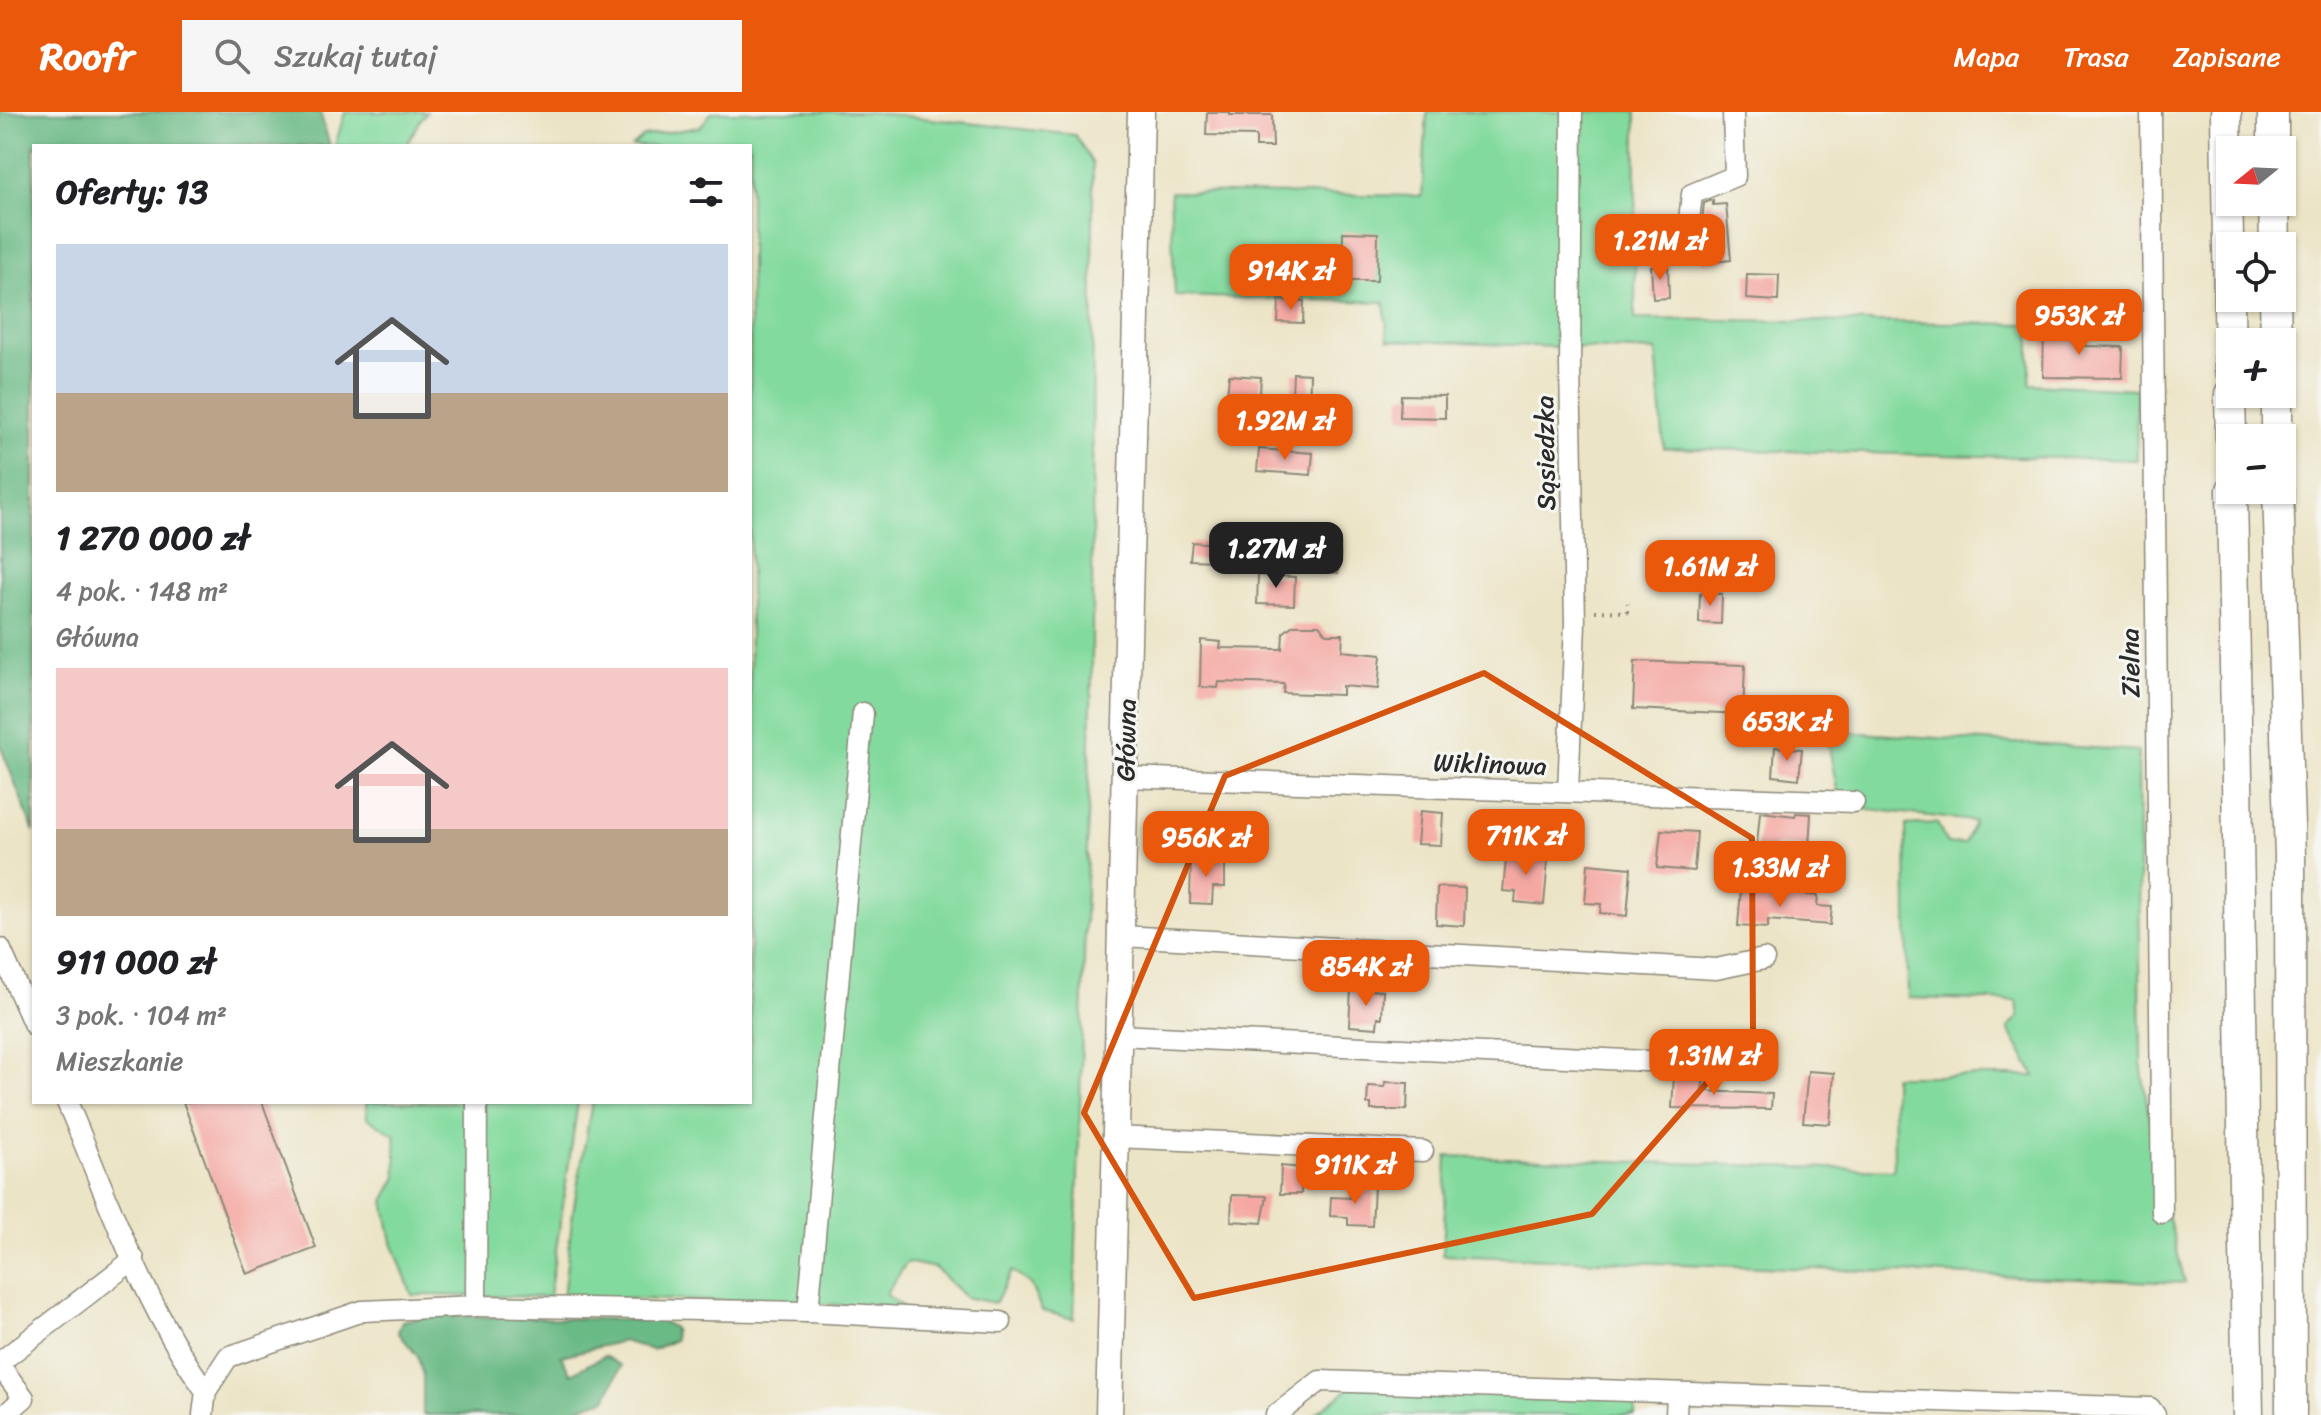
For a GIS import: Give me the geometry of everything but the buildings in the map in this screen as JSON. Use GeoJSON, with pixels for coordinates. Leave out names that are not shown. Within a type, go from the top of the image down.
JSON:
{"type":"FeatureCollection","features":[{"type":"Feature","properties":{"kind":"highway"},"geometry":{"type":"LineString","coordinates":[[2226,112],[2229,328]]}},
{"type":"Feature","properties":{"kind":"highway"},"geometry":{"type":"LineString","coordinates":[[2273,112],[2273,136]]}},
{"type":"Feature","properties":{"kind":"highway"},"geometry":{"type":"LineString","coordinates":[[2232,504],[2248,1415]]}},
{"type":"Feature","properties":{"kind":"highway"},"geometry":{"type":"LineString","coordinates":[[2278,504],[2290,856],[2291,1415]]}},
{"type":"Feature","properties":{"kind":"main road","name":"Główna"},"geometry":{"type":"LineString","coordinates":[[1109,1415],[1141,112]]}},
{"type":"Feature","properties":{"kind":"street","name":"Sąsiedzka"},"geometry":{"type":"LineString","coordinates":[[1568,792],[1575,623],[1570,366],[1572,112]]}},
{"type":"Feature","properties":{"kind":"street"},"geometry":{"type":"LineString","coordinates":[[1688,229],[1692,194],[1735,176],[1733,112]]}},
{"type":"Feature","properties":{"kind":"street","name":"Zielna"},"geometry":{"type":"LineString","coordinates":[[2151,112],[2162,1213]]}},
{"type":"Feature","properties":{"kind":"street"},"geometry":{"type":"LineString","coordinates":[[808,1312],[863,713]]}},
{"type":"Feature","properties":{"kind":"street","name":"Wiklinowa"},"geometry":{"type":"LineString","coordinates":[[1125,777],[1854,802]]}},
{"type":"Feature","properties":{"kind":"street"},"geometry":{"type":"LineString","coordinates":[[1122,936],[1716,969],[1764,959]]}},
{"type":"Feature","properties":{"kind":"street"},"geometry":{"type":"LineString","coordinates":[[0,948],[32,1020]]}},
{"type":"Feature","properties":{"kind":"street"},"geometry":{"type":"LineString","coordinates":[[1119,1035],[1706,1064]]}},
{"type":"Feature","properties":{"kind":"street"},"geometry":{"type":"LineString","coordinates":[[68,1104],[178,1354],[206,1391]]}},
{"type":"Feature","properties":{"kind":"street"},"geometry":{"type":"LineString","coordinates":[[476,1306],[477,1104]]}},
{"type":"Feature","properties":{"kind":"street"},"geometry":{"type":"LineString","coordinates":[[1115,1137],[1423,1151]]}},
{"type":"Feature","properties":{"kind":"street"},"geometry":{"type":"LineString","coordinates":[[5,1415],[24,1398],[0,1364],[134,1259]]}},
{"type":"Feature","properties":{"kind":"street"},"geometry":{"type":"LineString","coordinates":[[203,1415],[206,1391],[228,1357],[362,1311],[476,1306],[808,1312],[1001,1322]]}},
{"type":"Feature","properties":{"kind":"street"},"geometry":{"type":"LineString","coordinates":[[1276,1415],[1320,1381],[2150,1408],[2155,1415]]}},
{"type":"Feature","properties":{"kind":"street"},"geometry":{"type":"LineString","coordinates":[[1676,1415],[1677,1393]]}},
{"type":"Feature","properties":{"kind":"path"},"geometry":{"type":"LineString","coordinates":[[1594,611],[1627,612],[1628,603]]}},
{"type":"Feature","properties":{"kind":"highlighted area"},"geometry":{"type":"Polygon","coordinates":[[[1484,673],[1752,838],[1753,1030],[1592,1214],[1194,1298],[1084,1113],[1225,776],[1484,673]]]}},
{"type":"Feature","properties":{"kind":"green space"},"geometry":{"type":"Polygon","coordinates":[[[0,112],[320,112],[329,144],[32,144],[32,827],[0,745],[0,112]]]}},
{"type":"Feature","properties":{"kind":"green space"},"geometry":{"type":"Polygon","coordinates":[[[345,112],[427,112],[407,144],[336,144],[345,112]]]}},
{"type":"Feature","properties":{"kind":"green space"},"geometry":{"type":"Polygon","coordinates":[[[712,112],[868,112],[1075,135],[1093,164],[1092,670],[1074,1319],[1042,1311],[1030,1284],[1012,1271],[995,1303],[965,1297],[935,1268],[907,1262],[886,1294],[906,1310],[828,1304],[563,1297],[573,1212],[592,1104],[752,1104],[752,144],[634,144],[644,136],[700,127],[712,112]]]}},
{"type":"Feature","properties":{"kind":"green space"},"geometry":{"type":"Polygon","coordinates":[[[1427,112],[1636,112],[1635,319],[2030,324],[2030,384],[2136,389],[2137,460],[1664,448],[1656,351],[1388,340],[1384,302],[1175,296],[1170,192],[1422,196],[1427,112]]]}},
{"type":"Feature","properties":{"kind":"green space"},"geometry":{"type":"Polygon","coordinates":[[[1845,732],[2138,751],[2141,1063],[2157,1171],[2185,1283],[1443,1255],[1447,1156],[1894,1170],[1893,1076],[2035,1076],[2008,1028],[2019,1017],[2017,1001],[1908,998],[1906,825],[1937,823],[1947,844],[1965,843],[1974,821],[1840,806],[1827,736],[1845,732]]]}},
{"type":"Feature","properties":{"kind":"green space"},"geometry":{"type":"Polygon","coordinates":[[[366,1104],[578,1104],[549,1297],[412,1295],[392,1242],[384,1201],[397,1177],[395,1135],[367,1118],[366,1104]]]}},
{"type":"Feature","properties":{"kind":"green space"},"geometry":{"type":"Polygon","coordinates":[[[430,1316],[660,1320],[674,1328],[675,1340],[652,1350],[623,1341],[561,1356],[571,1374],[604,1356],[621,1366],[606,1399],[574,1409],[569,1415],[423,1415],[423,1376],[418,1357],[398,1332],[402,1321],[430,1316]]]}},
{"type":"Feature","properties":{"kind":"green space"},"geometry":{"type":"Polygon","coordinates":[[[1352,1386],[1636,1389],[1635,1415],[1314,1415],[1352,1386]]]}}]}
